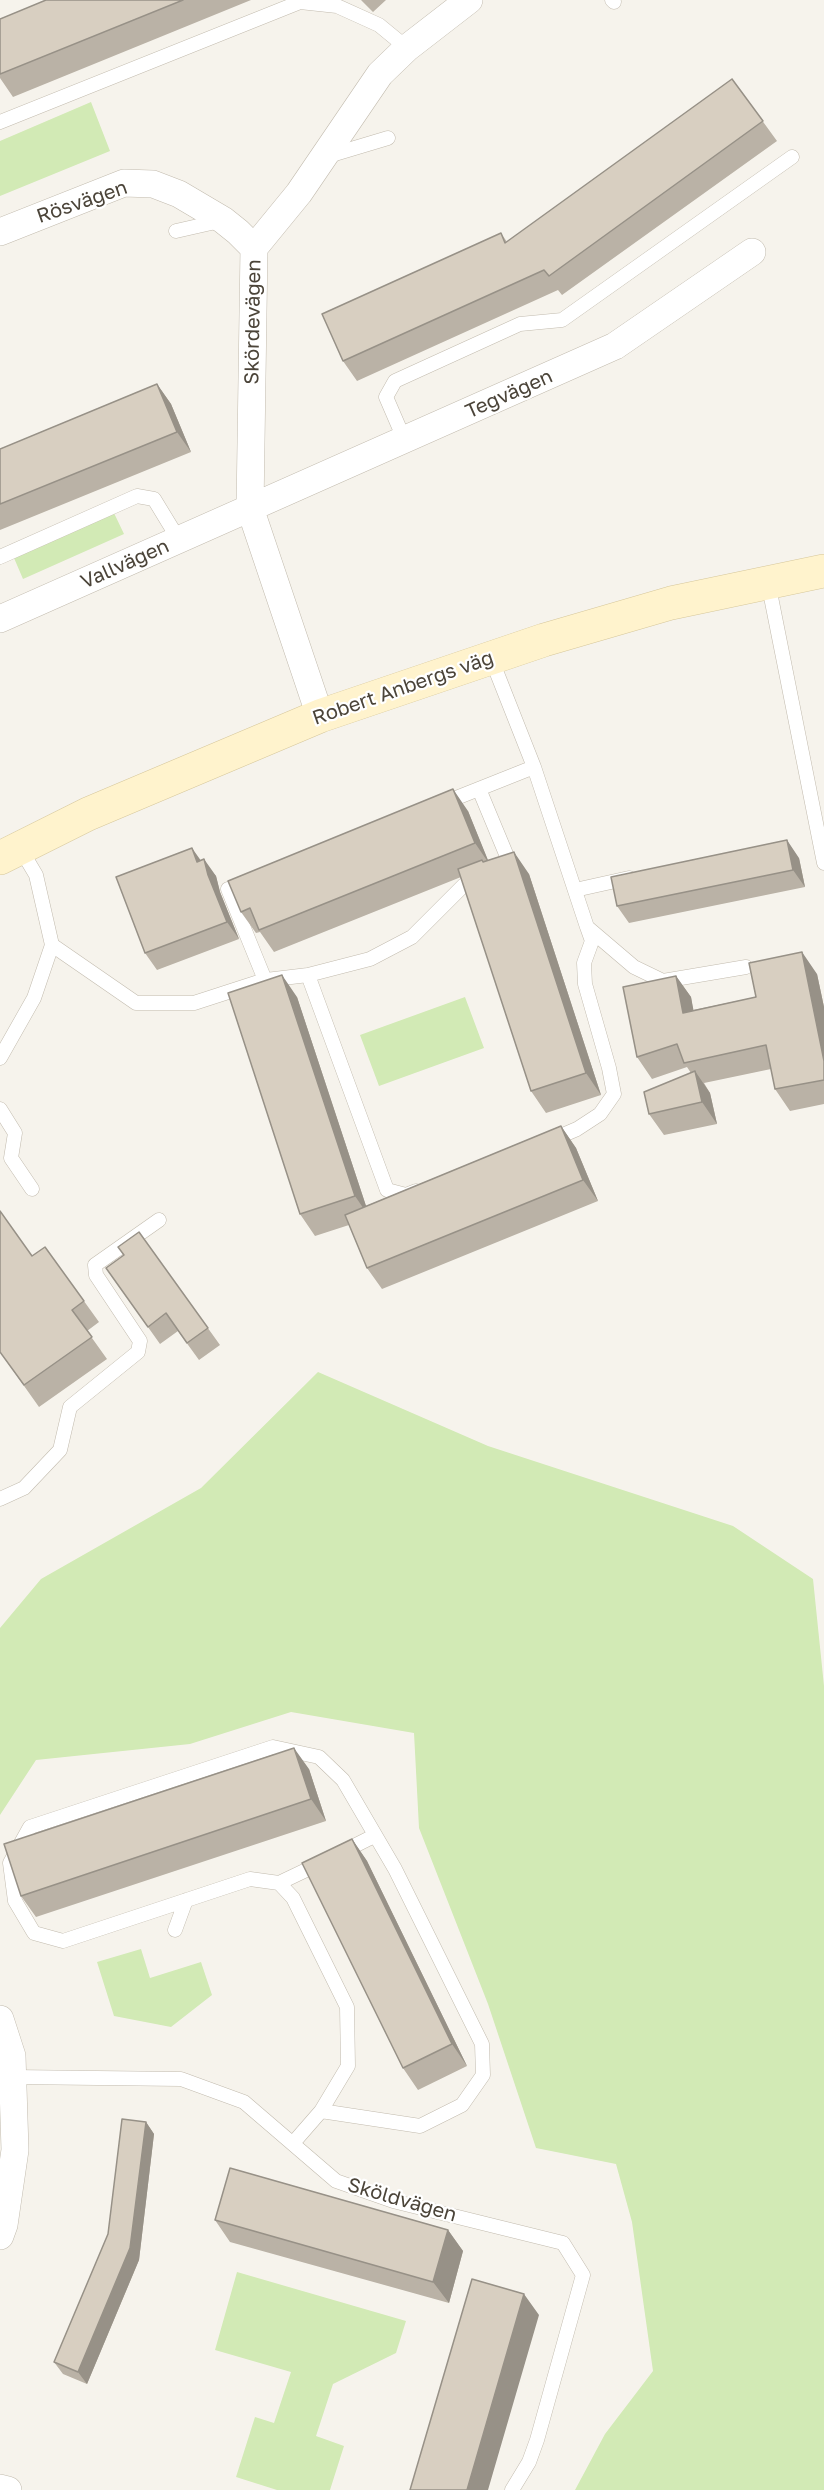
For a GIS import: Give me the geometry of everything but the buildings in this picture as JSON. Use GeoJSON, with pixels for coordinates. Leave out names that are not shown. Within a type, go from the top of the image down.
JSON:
{"type":"FeatureCollection","features":[{"type":"Feature","properties":{"kind":"street","name":"Skördevägen"},"geometry":{"type":"LineString","coordinates":[[320,716],[250,508],[254,249],[299,193],[380,74],[407,48],[470,0]]}},
{"type":"Feature","properties":{"kind":"street","name":"Rösvägen"},"geometry":{"type":"LineString","coordinates":[[0,232],[124,183],[153,184],[179,194],[223,220],[254,249]]}},
{"type":"Feature","properties":{"kind":"street","name":"Tegvägen"},"geometry":{"type":"LineString","coordinates":[[250,508],[615,346],[752,252]]}},
{"type":"Feature","properties":{"kind":"street","name":"Vallvägen"},"geometry":{"type":"LineString","coordinates":[[0,619],[250,508]]}},
{"type":"Feature","properties":{"kind":"street","name":"Robert Anbergs väg"},"geometry":{"type":"LineString","coordinates":[[10,853],[88,814],[320,716],[491,658],[671,603],[824,571]]}},
{"type":"Feature","properties":{"kind":"street"},"geometry":{"type":"LineString","coordinates":[[0,2019],[12,2056],[15,2150],[4,2225],[0,2236]]}},
{"type":"Feature","properties":{"kind":"street"},"geometry":{"type":"LineString","coordinates":[[0,2488],[8,2490]]}},
{"type":"Feature","properties":{"kind":"lane"},"geometry":{"type":"LineString","coordinates":[[0,122],[300,2],[337,6],[379,24],[407,48]]}},
{"type":"Feature","properties":{"kind":"lane"},"geometry":{"type":"LineString","coordinates":[[324,157],[388,138]]}},
{"type":"Feature","properties":{"kind":"lane"},"geometry":{"type":"LineString","coordinates":[[405,441],[386,397],[395,381],[520,324],[562,320],[792,157]]}},
{"type":"Feature","properties":{"kind":"lane"},"geometry":{"type":"LineString","coordinates":[[176,231],[223,220]]}},
{"type":"Feature","properties":{"kind":"lane"},"geometry":{"type":"LineString","coordinates":[[0,556],[137,496],[154,499],[179,540]]}},
{"type":"Feature","properties":{"kind":"lane"},"geometry":{"type":"LineString","coordinates":[[768,582],[824,862]]}},
{"type":"Feature","properties":{"kind":"lane"},"geometry":{"type":"LineString","coordinates":[[491,658],[534,767],[592,941],[584,963],[585,984],[614,1094],[600,1114],[577,1129],[534,1147]]}},
{"type":"Feature","properties":{"kind":"lane"},"geometry":{"type":"LineString","coordinates":[[425,811],[534,767]]}},
{"type":"Feature","properties":{"kind":"lane"},"geometry":{"type":"LineString","coordinates":[[52,945],[136,1003],[195,1003],[266,980],[308,975],[370,959],[412,937],[464,885],[511,866],[479,789]]}},
{"type":"Feature","properties":{"kind":"lane"},"geometry":{"type":"LineString","coordinates":[[812,811],[824,819]]}},
{"type":"Feature","properties":{"kind":"lane"},"geometry":{"type":"LineString","coordinates":[[0,1058],[34,998],[52,945],[36,875],[10,853]]}},
{"type":"Feature","properties":{"kind":"lane"},"geometry":{"type":"LineString","coordinates":[[575,890],[644,874]]}},
{"type":"Feature","properties":{"kind":"lane"},"geometry":{"type":"LineString","coordinates":[[261,876],[228,890],[266,980]]}},
{"type":"Feature","properties":{"kind":"lane"},"geometry":{"type":"LineString","coordinates":[[588,927],[634,967],[663,981],[746,967]]}},
{"type":"Feature","properties":{"kind":"lane"},"geometry":{"type":"LineString","coordinates":[[308,975],[387,1190],[406,1195],[427,1187]]}},
{"type":"Feature","properties":{"kind":"lane"},"geometry":{"type":"LineString","coordinates":[[0,1109],[15,1133],[11,1158],[33,1189]]}},
{"type":"Feature","properties":{"kind":"lane"},"geometry":{"type":"LineString","coordinates":[[0,1499],[24,1488],[60,1450],[70,1407],[138,1352],[140,1341],[96,1275],[95,1265],[159,1220]]}},
{"type":"Feature","properties":{"kind":"lane"},"geometry":{"type":"LineString","coordinates":[[294,2142],[321,2111],[348,2066],[347,2007],[293,1898],[279,1884],[250,1879],[63,1941],[34,1933],[15,1901],[10,1863],[30,1827],[273,1747],[319,1757],[343,1780],[395,1869],[482,2044],[483,2075],[462,2104],[420,2126],[321,2111]]}},
{"type":"Feature","properties":{"kind":"lane"},"geometry":{"type":"LineString","coordinates":[[279,1884],[374,1836]]}},
{"type":"Feature","properties":{"kind":"lane"},"geometry":{"type":"LineString","coordinates":[[175,1930],[186,1900]]}},
{"type":"Feature","properties":{"kind":"lane","name":"Sköldvägen"},"geometry":{"type":"LineString","coordinates":[[13,2078],[181,2079],[244,2102],[294,2142],[336,2181],[393,2201],[563,2243],[583,2275],[537,2440],[529,2462],[513,2487]]}},
{"type":"Feature","properties":{"kind":"green space"},"geometry":{"type":"Polygon","coordinates":[[[91,102],[110,151],[0,196],[0,141],[91,102]]]}},
{"type":"Feature","properties":{"kind":"green space"},"geometry":{"type":"Polygon","coordinates":[[[114,513],[124,534],[23,579],[14,558],[114,513]]]}},
{"type":"Feature","properties":{"kind":"green space"},"geometry":{"type":"Polygon","coordinates":[[[465,997],[484,1048],[379,1086],[360,1035],[465,997]]]}},
{"type":"Feature","properties":{"kind":"green space"},"geometry":{"type":"Polygon","coordinates":[[[318,1372],[488,1446],[733,1526],[813,1579],[824,1686],[824,2490],[575,2490],[605,2434],[653,2371],[632,2222],[616,2164],[536,2148],[488,2004],[419,1828],[414,1733],[291,1712],[190,1744],[36,1760],[0,1815],[0,1628],[41,1579],[201,1488],[318,1372]]]}},
{"type":"Feature","properties":{"kind":"green space"},"geometry":{"type":"Polygon","coordinates":[[[141,1949],[150,1978],[201,1962],[212,1995],[171,2027],[114,2016],[97,1962],[141,1949]]]}},
{"type":"Feature","properties":{"kind":"green space"},"geometry":{"type":"Polygon","coordinates":[[[237,2272],[406,2321],[396,2353],[333,2384],[316,2436],[344,2446],[330,2490],[277,2490],[236,2477],[255,2417],[274,2423],[291,2372],[215,2350],[237,2272]]]}}]}
